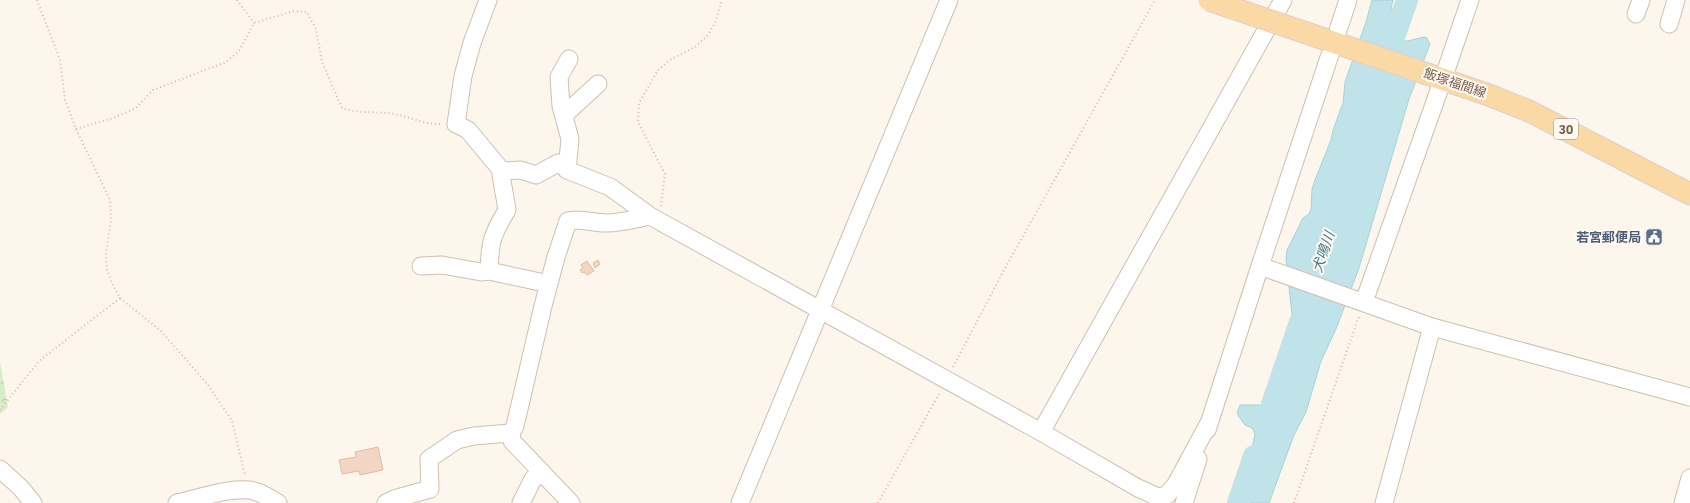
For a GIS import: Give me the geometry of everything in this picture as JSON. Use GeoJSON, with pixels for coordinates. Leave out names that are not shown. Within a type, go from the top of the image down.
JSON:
{"type":"FeatureCollection","features":[{"type":"Feature","properties":{"kind":"main road","name":"飯塚福間線"},"geometry":{"type":"LineString","coordinates":[[1208,0],[1440,78],[1529,111],[1690,194]]}},
{"type":"Feature","properties":{"kind":"street"},"geometry":{"type":"LineString","coordinates":[[488,0],[472,43],[463,76],[456,124],[468,130],[502,171],[501,175],[507,210],[494,233],[490,248],[489,271]]}},
{"type":"Feature","properties":{"kind":"street"},"geometry":{"type":"LineString","coordinates":[[740,503],[949,0]]}},
{"type":"Feature","properties":{"kind":"street"},"geometry":{"type":"LineString","coordinates":[[1041,432],[1282,0]]}},
{"type":"Feature","properties":{"kind":"street"},"geometry":{"type":"LineString","coordinates":[[1184,503],[1333,42],[1348,0]]}},
{"type":"Feature","properties":{"kind":"street"},"geometry":{"type":"LineString","coordinates":[[1364,302],[1440,78],[1470,0]]}},
{"type":"Feature","properties":{"kind":"street"},"geometry":{"type":"LineString","coordinates":[[1669,24],[1676,0]]}},
{"type":"Feature","properties":{"kind":"street"},"geometry":{"type":"LineString","coordinates":[[567,170],[570,140],[564,115],[559,77],[569,59]]}},
{"type":"Feature","properties":{"kind":"street"},"geometry":{"type":"LineString","coordinates":[[564,115],[598,84]]}},
{"type":"Feature","properties":{"kind":"street"},"geometry":{"type":"LineString","coordinates":[[502,171],[521,170],[536,175],[558,163],[563,165],[567,170],[610,187],[654,218],[820,309],[946,381],[1041,432],[1138,488],[1158,497],[1167,495],[1176,484],[1210,421]]}},
{"type":"Feature","properties":{"kind":"street"},"geometry":{"type":"LineString","coordinates":[[571,503],[512,441],[512,433],[515,426],[524,382],[549,284],[568,220],[575,219],[605,223],[654,218]]}},
{"type":"Feature","properties":{"kind":"street"},"geometry":{"type":"LineString","coordinates":[[421,266],[442,265],[481,272],[489,271],[549,284]]}},
{"type":"Feature","properties":{"kind":"street"},"geometry":{"type":"LineString","coordinates":[[1260,266],[1432,327],[1690,396]]}},
{"type":"Feature","properties":{"kind":"street"},"geometry":{"type":"LineString","coordinates":[[1384,503],[1432,327]]}},
{"type":"Feature","properties":{"kind":"street"},"geometry":{"type":"LineString","coordinates":[[386,503],[394,499],[429,496],[429,459],[457,440],[474,436],[512,433]]}},
{"type":"Feature","properties":{"kind":"street"},"geometry":{"type":"LineString","coordinates":[[0,469],[33,503]]}},
{"type":"Feature","properties":{"kind":"street"},"geometry":{"type":"LineString","coordinates":[[520,503],[533,479],[542,472]]}},
{"type":"Feature","properties":{"kind":"street"},"geometry":{"type":"LineString","coordinates":[[1683,503],[1690,478]]}},
{"type":"Feature","properties":{"kind":"street"},"geometry":{"type":"LineString","coordinates":[[177,503],[225,492],[249,490],[260,493],[278,503]]}},
{"type":"Feature","properties":{"kind":"path"},"geometry":{"type":"LineString","coordinates":[[36,0],[60,60],[65,100],[76,129],[110,200],[111,219],[106,254],[107,270],[112,283],[120,298],[161,331],[208,385],[232,421],[249,490]]}},
{"type":"Feature","properties":{"kind":"path"},"geometry":{"type":"LineString","coordinates":[[237,0],[254,23]]}},
{"type":"Feature","properties":{"kind":"path"},"geometry":{"type":"LineString","coordinates":[[654,218],[665,174],[638,122],[639,103],[658,70],[670,60],[695,47],[706,36],[715,22],[722,0]]}},
{"type":"Feature","properties":{"kind":"path"},"geometry":{"type":"LineString","coordinates":[[878,503],[946,381],[1003,272],[1155,0]]}},
{"type":"Feature","properties":{"kind":"path"},"geometry":{"type":"LineString","coordinates":[[76,129],[113,118],[136,108],[153,90],[226,62],[239,51],[254,23],[294,11],[307,12],[316,29],[322,62],[342,108],[353,112],[394,114],[430,125],[456,124]]}},
{"type":"Feature","properties":{"kind":"path"},"geometry":{"type":"LineString","coordinates":[[0,410],[39,361],[120,298]]}},
{"type":"Feature","properties":{"kind":"path"},"geometry":{"type":"LineString","coordinates":[[1294,503],[1364,302]]}},
{"type":"Feature","properties":{"kind":"green space"},"geometry":{"type":"Polygon","coordinates":[[[0,362],[8,407],[0,414],[0,362]]]}},
{"type":"Feature","properties":{"kind":"water"},"geometry":{"type":"Polygon","coordinates":[[[1372,0],[1393,0],[1391,8],[1395,15],[1390,32],[1396,37],[1407,41],[1426,37],[1430,44],[1409,99],[1359,268],[1336,329],[1321,361],[1306,412],[1294,435],[1269,503],[1239,503],[1242,497],[1255,434],[1252,428],[1245,425],[1237,414],[1240,405],[1264,405],[1268,403],[1277,394],[1286,376],[1290,358],[1290,336],[1293,323],[1286,260],[1287,250],[1303,218],[1309,214],[1311,209],[1312,189],[1331,140],[1343,103],[1345,82],[1372,0]]]}},
{"type":"Feature","properties":{"kind":"building"},"geometry":{"type":"Polygon","coordinates":[[[598,260],[600,264],[595,268],[593,263],[598,260]]]}},
{"type":"Feature","properties":{"kind":"building"},"geometry":{"type":"Polygon","coordinates":[[[587,261],[594,271],[587,275],[584,272],[582,273],[580,270],[583,268],[581,265],[587,261]]]}},
{"type":"Feature","properties":{"kind":"building"},"geometry":{"type":"Polygon","coordinates":[[[378,447],[383,470],[360,475],[359,471],[342,474],[339,460],[356,457],[355,452],[378,447]]]}},
{"type":"Feature","properties":{"kind":"waterway","name":"犬鳴川"},"geometry":{"type":"LineString","coordinates":[[1385,63],[1407,0]]}},
{"type":"Feature","properties":{"kind":"waterway","name":"犬鳴川"},"geometry":{"type":"LineString","coordinates":[[1265,425],[1300,322]]}},
{"type":"Feature","properties":{"kind":"waterway","name":"犬鳴川"},"geometry":{"type":"LineString","coordinates":[[1238,503],[1254,456]]}},
{"type":"Feature","properties":{"kind":"place","name":"若宮郵便局"},"geometry":{"type":"Point","coordinates":[1654,237]}}]}
